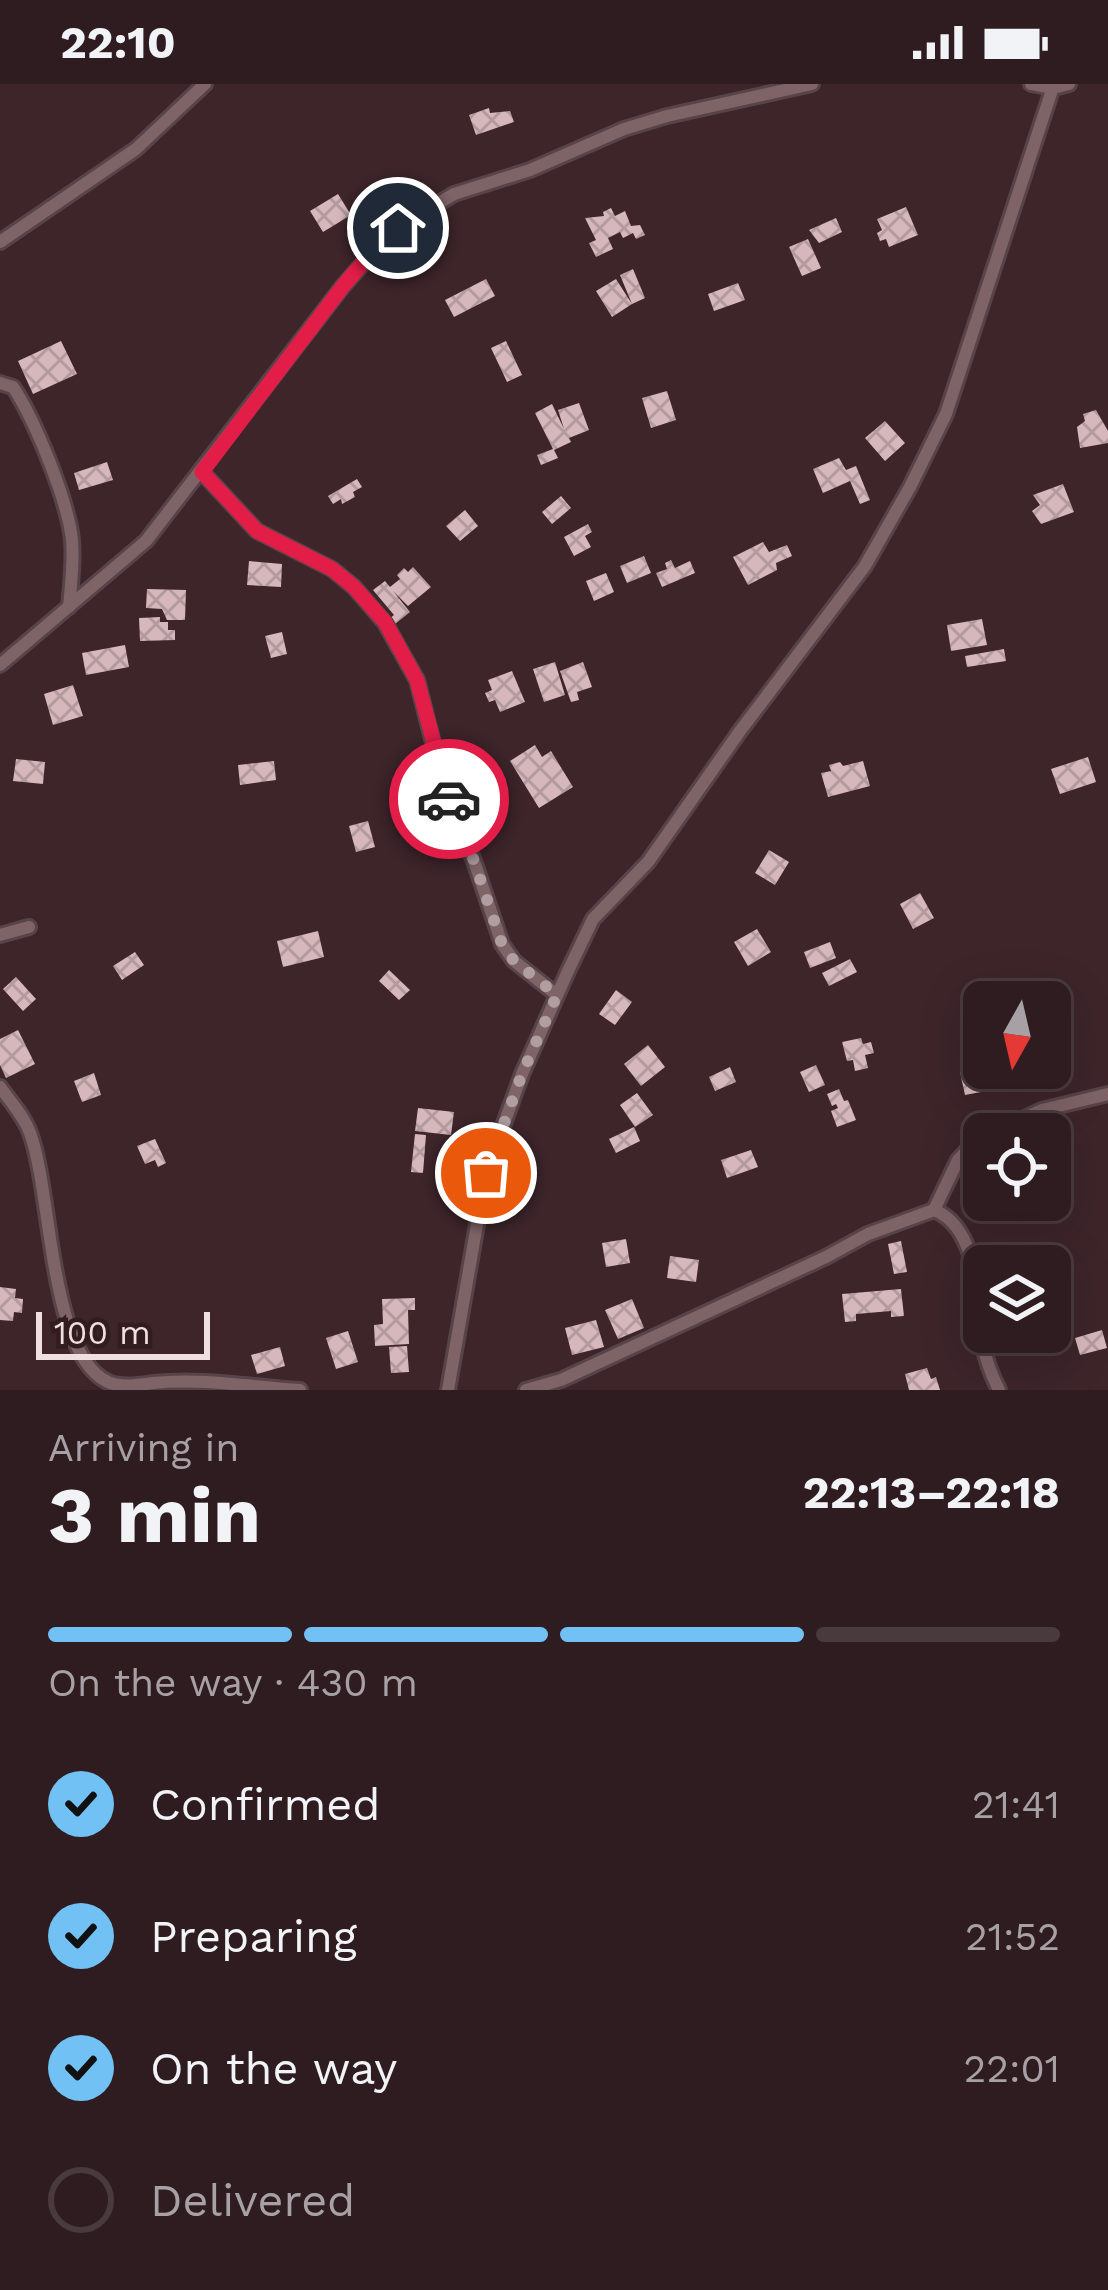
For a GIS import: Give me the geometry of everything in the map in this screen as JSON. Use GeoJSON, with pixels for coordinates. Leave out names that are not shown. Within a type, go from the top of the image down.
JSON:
{"type":"FeatureCollection","features":[{"type":"Feature","properties":{"kind":"street"},"geometry":{"type":"LineString","coordinates":[[0,242],[136,149],[205,84]]}},
{"type":"Feature","properties":{"kind":"street"},"geometry":{"type":"LineString","coordinates":[[0,665],[146,541],[343,286],[398,228],[454,194],[530,170],[624,129],[812,84]]}},
{"type":"Feature","properties":{"kind":"street"},"geometry":{"type":"LineString","coordinates":[[1031,84],[1069,84]]}},
{"type":"Feature","properties":{"kind":"street"},"geometry":{"type":"LineString","coordinates":[[448,1390],[486,1173],[557,995],[593,919],[647,862],[764,697],[865,566],[910,487],[946,414],[1054,86]]}},
{"type":"Feature","properties":{"kind":"street"},"geometry":{"type":"LineString","coordinates":[[0,383],[13,387],[26,406],[64,507],[72,536],[69,607]]}},
{"type":"Feature","properties":{"kind":"street"},"geometry":{"type":"LineString","coordinates":[[202,472],[257,531],[332,569],[385,622],[417,680],[445,790],[502,944],[514,961],[557,995]]}},
{"type":"Feature","properties":{"kind":"street"},"geometry":{"type":"LineString","coordinates":[[0,935],[29,926]]}},
{"type":"Feature","properties":{"kind":"street"},"geometry":{"type":"LineString","coordinates":[[0,1087],[29,1130],[68,1324],[77,1352],[93,1370],[108,1382],[131,1386],[195,1380],[301,1390]]}},
{"type":"Feature","properties":{"kind":"street"},"geometry":{"type":"LineString","coordinates":[[1036,1113],[1108,1094]]}},
{"type":"Feature","properties":{"kind":"street"},"geometry":{"type":"LineString","coordinates":[[526,1390],[561,1380],[868,1234],[923,1216],[934,1210],[963,1154]]}},
{"type":"Feature","properties":{"kind":"street"},"geometry":{"type":"LineString","coordinates":[[934,1210],[952,1221],[967,1246],[978,1286],[984,1347],[999,1390]]}},
{"type":"Feature","properties":{"kind":"building"},"geometry":{"type":"Polygon","coordinates":[[[489,108],[490,113],[510,111],[514,122],[476,135],[469,115],[489,108]]]}},
{"type":"Feature","properties":{"kind":"building"},"geometry":{"type":"Polygon","coordinates":[[[338,194],[351,215],[323,232],[310,211],[338,194]]]}},
{"type":"Feature","properties":{"kind":"building"},"geometry":{"type":"Polygon","coordinates":[[[906,207],[918,235],[889,247],[886,239],[880,241],[877,219],[906,207]]]}},
{"type":"Feature","properties":{"kind":"building"},"geometry":{"type":"Polygon","coordinates":[[[611,208],[615,216],[625,211],[631,226],[640,225],[645,235],[636,239],[633,233],[623,238],[620,232],[608,238],[613,249],[596,257],[589,243],[596,240],[585,218],[604,216],[611,208]]]}},
{"type":"Feature","properties":{"kind":"building"},"geometry":{"type":"Polygon","coordinates":[[[836,218],[842,232],[819,243],[809,230],[836,218]]]}},
{"type":"Feature","properties":{"kind":"building"},"geometry":{"type":"Polygon","coordinates":[[[808,239],[821,268],[802,276],[789,247],[808,239]]]}},
{"type":"Feature","properties":{"kind":"building"},"geometry":{"type":"Polygon","coordinates":[[[633,269],[645,298],[632,304],[620,275],[633,269]]]}},
{"type":"Feature","properties":{"kind":"building"},"geometry":{"type":"Polygon","coordinates":[[[486,279],[495,296],[454,317],[445,300],[486,279]]]}},
{"type":"Feature","properties":{"kind":"building"},"geometry":{"type":"Polygon","coordinates":[[[616,279],[632,304],[612,317],[596,291],[616,279]]]}},
{"type":"Feature","properties":{"kind":"building"},"geometry":{"type":"Polygon","coordinates":[[[738,283],[745,300],[714,311],[708,294],[738,283]]]}},
{"type":"Feature","properties":{"kind":"building"},"geometry":{"type":"Polygon","coordinates":[[[61,341],[77,374],[33,394],[18,361],[61,341]]]}},
{"type":"Feature","properties":{"kind":"building"},"geometry":{"type":"Polygon","coordinates":[[[506,341],[522,375],[507,382],[491,348],[506,341]]]}},
{"type":"Feature","properties":{"kind":"building"},"geometry":{"type":"Polygon","coordinates":[[[667,391],[676,420],[651,428],[642,398],[667,391]]]}},
{"type":"Feature","properties":{"kind":"building"},"geometry":{"type":"Polygon","coordinates":[[[579,403],[589,430],[569,438],[571,442],[554,450],[558,458],[541,465],[537,455],[553,449],[535,413],[552,404],[564,429],[558,410],[579,403]]]}},
{"type":"Feature","properties":{"kind":"building"},"geometry":{"type":"Polygon","coordinates":[[[1096,410],[1108,431],[1108,443],[1080,448],[1077,427],[1085,421],[1083,414],[1096,410]]]}},
{"type":"Feature","properties":{"kind":"building"},"geometry":{"type":"Polygon","coordinates":[[[885,421],[905,443],[885,461],[865,438],[885,421]]]}},
{"type":"Feature","properties":{"kind":"building"},"geometry":{"type":"Polygon","coordinates":[[[839,458],[846,470],[856,466],[870,500],[860,504],[850,481],[823,493],[813,469],[839,458]]]}},
{"type":"Feature","properties":{"kind":"building"},"geometry":{"type":"Polygon","coordinates":[[[107,462],[113,480],[79,490],[74,473],[107,462]]]}},
{"type":"Feature","properties":{"kind":"building"},"geometry":{"type":"Polygon","coordinates":[[[357,479],[362,487],[353,492],[355,497],[333,504],[328,496],[357,479]]]}},
{"type":"Feature","properties":{"kind":"building"},"geometry":{"type":"Polygon","coordinates":[[[1063,484],[1074,512],[1041,524],[1032,511],[1040,505],[1033,495],[1063,484]]]}},
{"type":"Feature","properties":{"kind":"building"},"geometry":{"type":"Polygon","coordinates":[[[561,496],[571,508],[552,524],[542,512],[561,496]]]}},
{"type":"Feature","properties":{"kind":"building"},"geometry":{"type":"Polygon","coordinates":[[[465,510],[478,526],[460,541],[446,526],[465,510]]]}},
{"type":"Feature","properties":{"kind":"building"},"geometry":{"type":"Polygon","coordinates":[[[588,524],[592,532],[585,536],[591,547],[574,556],[564,537],[588,524]]]}},
{"type":"Feature","properties":{"kind":"building"},"geometry":{"type":"Polygon","coordinates":[[[763,542],[769,552],[787,545],[792,556],[748,585],[733,557],[763,542]]]}},
{"type":"Feature","properties":{"kind":"building"},"geometry":{"type":"Polygon","coordinates":[[[644,556],[651,573],[627,583],[620,566],[644,556]]]}},
{"type":"Feature","properties":{"kind":"building"},"geometry":{"type":"Polygon","coordinates":[[[671,560],[675,568],[690,561],[695,573],[662,587],[656,573],[667,569],[665,563],[671,560]]]}},
{"type":"Feature","properties":{"kind":"building"},"geometry":{"type":"Polygon","coordinates":[[[249,561],[282,564],[281,587],[247,585],[249,561]]]}},
{"type":"Feature","properties":{"kind":"building"},"geometry":{"type":"Polygon","coordinates":[[[413,567],[431,587],[408,606],[393,591],[410,612],[395,624],[389,619],[394,615],[373,590],[385,581],[390,587],[404,568],[408,572],[413,567]]]}},
{"type":"Feature","properties":{"kind":"building"},"geometry":{"type":"Polygon","coordinates":[[[606,573],[614,592],[594,601],[586,581],[606,573]]]}},
{"type":"Feature","properties":{"kind":"building"},"geometry":{"type":"Polygon","coordinates":[[[147,589],[186,590],[185,620],[167,620],[162,609],[146,608],[147,589]]]}},
{"type":"Feature","properties":{"kind":"building"},"geometry":{"type":"Polygon","coordinates":[[[160,617],[160,622],[168,622],[168,630],[175,630],[175,640],[140,641],[139,618],[160,617]]]}},
{"type":"Feature","properties":{"kind":"building"},"geometry":{"type":"Polygon","coordinates":[[[982,619],[987,645],[951,651],[947,625],[982,619]]]}},
{"type":"Feature","properties":{"kind":"building"},"geometry":{"type":"Polygon","coordinates":[[[282,632],[287,654],[271,658],[265,636],[282,632]]]}},
{"type":"Feature","properties":{"kind":"building"},"geometry":{"type":"Polygon","coordinates":[[[125,645],[129,667],[86,675],[82,653],[125,645]]]}},
{"type":"Feature","properties":{"kind":"building"},"geometry":{"type":"Polygon","coordinates":[[[1004,649],[1006,661],[967,667],[965,656],[1004,649]]]}},
{"type":"Feature","properties":{"kind":"building"},"geometry":{"type":"Polygon","coordinates":[[[555,662],[565,695],[544,702],[533,669],[555,662]]]}},
{"type":"Feature","properties":{"kind":"building"},"geometry":{"type":"Polygon","coordinates":[[[583,662],[592,687],[577,692],[579,700],[571,702],[560,671],[583,662]]]}},
{"type":"Feature","properties":{"kind":"building"},"geometry":{"type":"Polygon","coordinates":[[[512,671],[525,702],[500,712],[485,693],[492,690],[488,680],[512,671]]]}},
{"type":"Feature","properties":{"kind":"building"},"geometry":{"type":"Polygon","coordinates":[[[73,685],[83,716],[53,725],[44,694],[73,685]]]}},
{"type":"Feature","properties":{"kind":"building"},"geometry":{"type":"Polygon","coordinates":[[[535,745],[542,757],[551,751],[573,787],[539,808],[510,761],[535,745]]]}},
{"type":"Feature","properties":{"kind":"building"},"geometry":{"type":"Polygon","coordinates":[[[1088,757],[1096,782],[1060,794],[1051,769],[1088,757]]]}},
{"type":"Feature","properties":{"kind":"building"},"geometry":{"type":"Polygon","coordinates":[[[16,759],[45,762],[43,784],[13,781],[16,759]]]}},
{"type":"Feature","properties":{"kind":"building"},"geometry":{"type":"Polygon","coordinates":[[[274,761],[276,780],[240,785],[238,765],[274,761]]]}},
{"type":"Feature","properties":{"kind":"building"},"geometry":{"type":"Polygon","coordinates":[[[863,761],[870,786],[828,797],[821,773],[831,771],[829,765],[863,761]]]}},
{"type":"Feature","properties":{"kind":"building"},"geometry":{"type":"Polygon","coordinates":[[[368,821],[375,847],[356,852],[349,826],[368,821]]]}},
{"type":"Feature","properties":{"kind":"building"},"geometry":{"type":"Polygon","coordinates":[[[769,850],[789,862],[775,885],[755,873],[769,850]]]}},
{"type":"Feature","properties":{"kind":"building"},"geometry":{"type":"Polygon","coordinates":[[[920,893],[934,918],[913,929],[900,904],[920,893]]]}},
{"type":"Feature","properties":{"kind":"building"},"geometry":{"type":"Polygon","coordinates":[[[757,929],[771,952],[748,966],[734,942],[757,929]]]}},
{"type":"Feature","properties":{"kind":"building"},"geometry":{"type":"Polygon","coordinates":[[[318,931],[324,957],[283,967],[277,941],[318,931]]]}},
{"type":"Feature","properties":{"kind":"building"},"geometry":{"type":"Polygon","coordinates":[[[830,942],[836,958],[810,968],[804,952],[830,942]]]}},
{"type":"Feature","properties":{"kind":"building"},"geometry":{"type":"Polygon","coordinates":[[[135,952],[144,965],[122,980],[113,966],[135,952]]]}},
{"type":"Feature","properties":{"kind":"building"},"geometry":{"type":"Polygon","coordinates":[[[850,959],[857,972],[829,986],[822,973],[850,959]]]}},
{"type":"Feature","properties":{"kind":"building"},"geometry":{"type":"Polygon","coordinates":[[[389,970],[410,990],[399,1000],[379,981],[389,970]]]}},
{"type":"Feature","properties":{"kind":"building"},"geometry":{"type":"Polygon","coordinates":[[[16,977],[36,999],[23,1011],[3,989],[16,977]]]}},
{"type":"Feature","properties":{"kind":"building"},"geometry":{"type":"Polygon","coordinates":[[[616,990],[632,1002],[615,1025],[599,1014],[616,990]]]}},
{"type":"Feature","properties":{"kind":"building"},"geometry":{"type":"Polygon","coordinates":[[[18,1030],[35,1064],[6,1078],[0,1065],[0,1039],[18,1030]]]}},
{"type":"Feature","properties":{"kind":"building"},"geometry":{"type":"Polygon","coordinates":[[[861,1038],[863,1044],[871,1042],[874,1053],[865,1055],[868,1068],[855,1071],[842,1042],[861,1038]]]}},
{"type":"Feature","properties":{"kind":"building"},"geometry":{"type":"Polygon","coordinates":[[[648,1045],[665,1067],[641,1086],[624,1064],[648,1045]]]}},
{"type":"Feature","properties":{"kind":"building"},"geometry":{"type":"Polygon","coordinates":[[[816,1065],[825,1085],[809,1092],[800,1072],[816,1065]]]}},
{"type":"Feature","properties":{"kind":"building"},"geometry":{"type":"Polygon","coordinates":[[[730,1067],[736,1082],[715,1091],[709,1077],[730,1067]]]}},
{"type":"Feature","properties":{"kind":"building"},"geometry":{"type":"Polygon","coordinates":[[[94,1073],[101,1095],[82,1102],[74,1081],[94,1073]]]}},
{"type":"Feature","properties":{"kind":"building"},"geometry":{"type":"Polygon","coordinates":[[[839,1089],[856,1120],[837,1127],[831,1111],[838,1108],[827,1094],[839,1089]]]}},
{"type":"Feature","properties":{"kind":"building"},"geometry":{"type":"Polygon","coordinates":[[[637,1093],[653,1115],[635,1127],[620,1105],[637,1093]]]}},
{"type":"Feature","properties":{"kind":"building"},"geometry":{"type":"Polygon","coordinates":[[[418,1108],[454,1112],[451,1135],[415,1131],[418,1108]]]}},
{"type":"Feature","properties":{"kind":"building"},"geometry":{"type":"Polygon","coordinates":[[[634,1127],[640,1141],[616,1153],[609,1139],[634,1127]]]}},
{"type":"Feature","properties":{"kind":"building"},"geometry":{"type":"Polygon","coordinates":[[[415,1134],[426,1135],[423,1173],[411,1172],[415,1134]]]}},
{"type":"Feature","properties":{"kind":"building"},"geometry":{"type":"Polygon","coordinates":[[[155,1139],[166,1163],[158,1167],[155,1160],[145,1164],[137,1146],[155,1139]]]}},
{"type":"Feature","properties":{"kind":"building"},"geometry":{"type":"Polygon","coordinates":[[[751,1150],[758,1167],[727,1178],[721,1160],[751,1150]]]}},
{"type":"Feature","properties":{"kind":"building"},"geometry":{"type":"Polygon","coordinates":[[[626,1239],[630,1263],[606,1267],[602,1243],[626,1239]]]}},
{"type":"Feature","properties":{"kind":"building"},"geometry":{"type":"Polygon","coordinates":[[[901,1241],[907,1272],[894,1274],[888,1244],[901,1241]]]}},
{"type":"Feature","properties":{"kind":"building"},"geometry":{"type":"Polygon","coordinates":[[[670,1256],[699,1260],[696,1282],[667,1278],[670,1256]]]}},
{"type":"Feature","properties":{"kind":"building"},"geometry":{"type":"Polygon","coordinates":[[[0,1287],[16,1289],[15,1298],[23,1299],[22,1313],[14,1312],[13,1321],[0,1320],[0,1287]]]}},
{"type":"Feature","properties":{"kind":"building"},"geometry":{"type":"Polygon","coordinates":[[[901,1289],[904,1316],[891,1317],[891,1311],[856,1314],[856,1321],[845,1322],[842,1294],[901,1289]]]}},
{"type":"Feature","properties":{"kind":"building"},"geometry":{"type":"Polygon","coordinates":[[[415,1298],[415,1310],[408,1310],[409,1344],[375,1346],[374,1325],[383,1324],[382,1299],[415,1298]]]}},
{"type":"Feature","properties":{"kind":"building"},"geometry":{"type":"Polygon","coordinates":[[[632,1299],[644,1328],[618,1339],[605,1310],[632,1299]]]}},
{"type":"Feature","properties":{"kind":"building"},"geometry":{"type":"Polygon","coordinates":[[[596,1320],[604,1347],[572,1355],[565,1328],[596,1320]]]}},
{"type":"Feature","properties":{"kind":"building"},"geometry":{"type":"Polygon","coordinates":[[[1102,1330],[1107,1348],[1080,1355],[1075,1338],[1102,1330]]]}},
{"type":"Feature","properties":{"kind":"building"},"geometry":{"type":"Polygon","coordinates":[[[348,1331],[358,1362],[336,1369],[326,1338],[348,1331]]]}},
{"type":"Feature","properties":{"kind":"building"},"geometry":{"type":"Polygon","coordinates":[[[407,1346],[409,1372],[391,1373],[389,1347],[407,1346]]]}},
{"type":"Feature","properties":{"kind":"building"},"geometry":{"type":"Polygon","coordinates":[[[280,1347],[285,1366],[257,1374],[251,1355],[280,1347]]]}},
{"type":"Feature","properties":{"kind":"building"},"geometry":{"type":"Polygon","coordinates":[[[927,1368],[940,1390],[909,1390],[905,1374],[927,1368]]]}},
{"type":"Feature","properties":{"kind":"way so far"},"geometry":{"type":"LineString","coordinates":[[449,799],[502,944],[514,961],[557,995],[486,1173]]}},
{"type":"Feature","properties":{"kind":"route"},"geometry":{"type":"LineString","coordinates":[[398,228],[343,286],[202,472],[257,531],[332,569],[385,622],[417,680],[449,799]]}}]}
